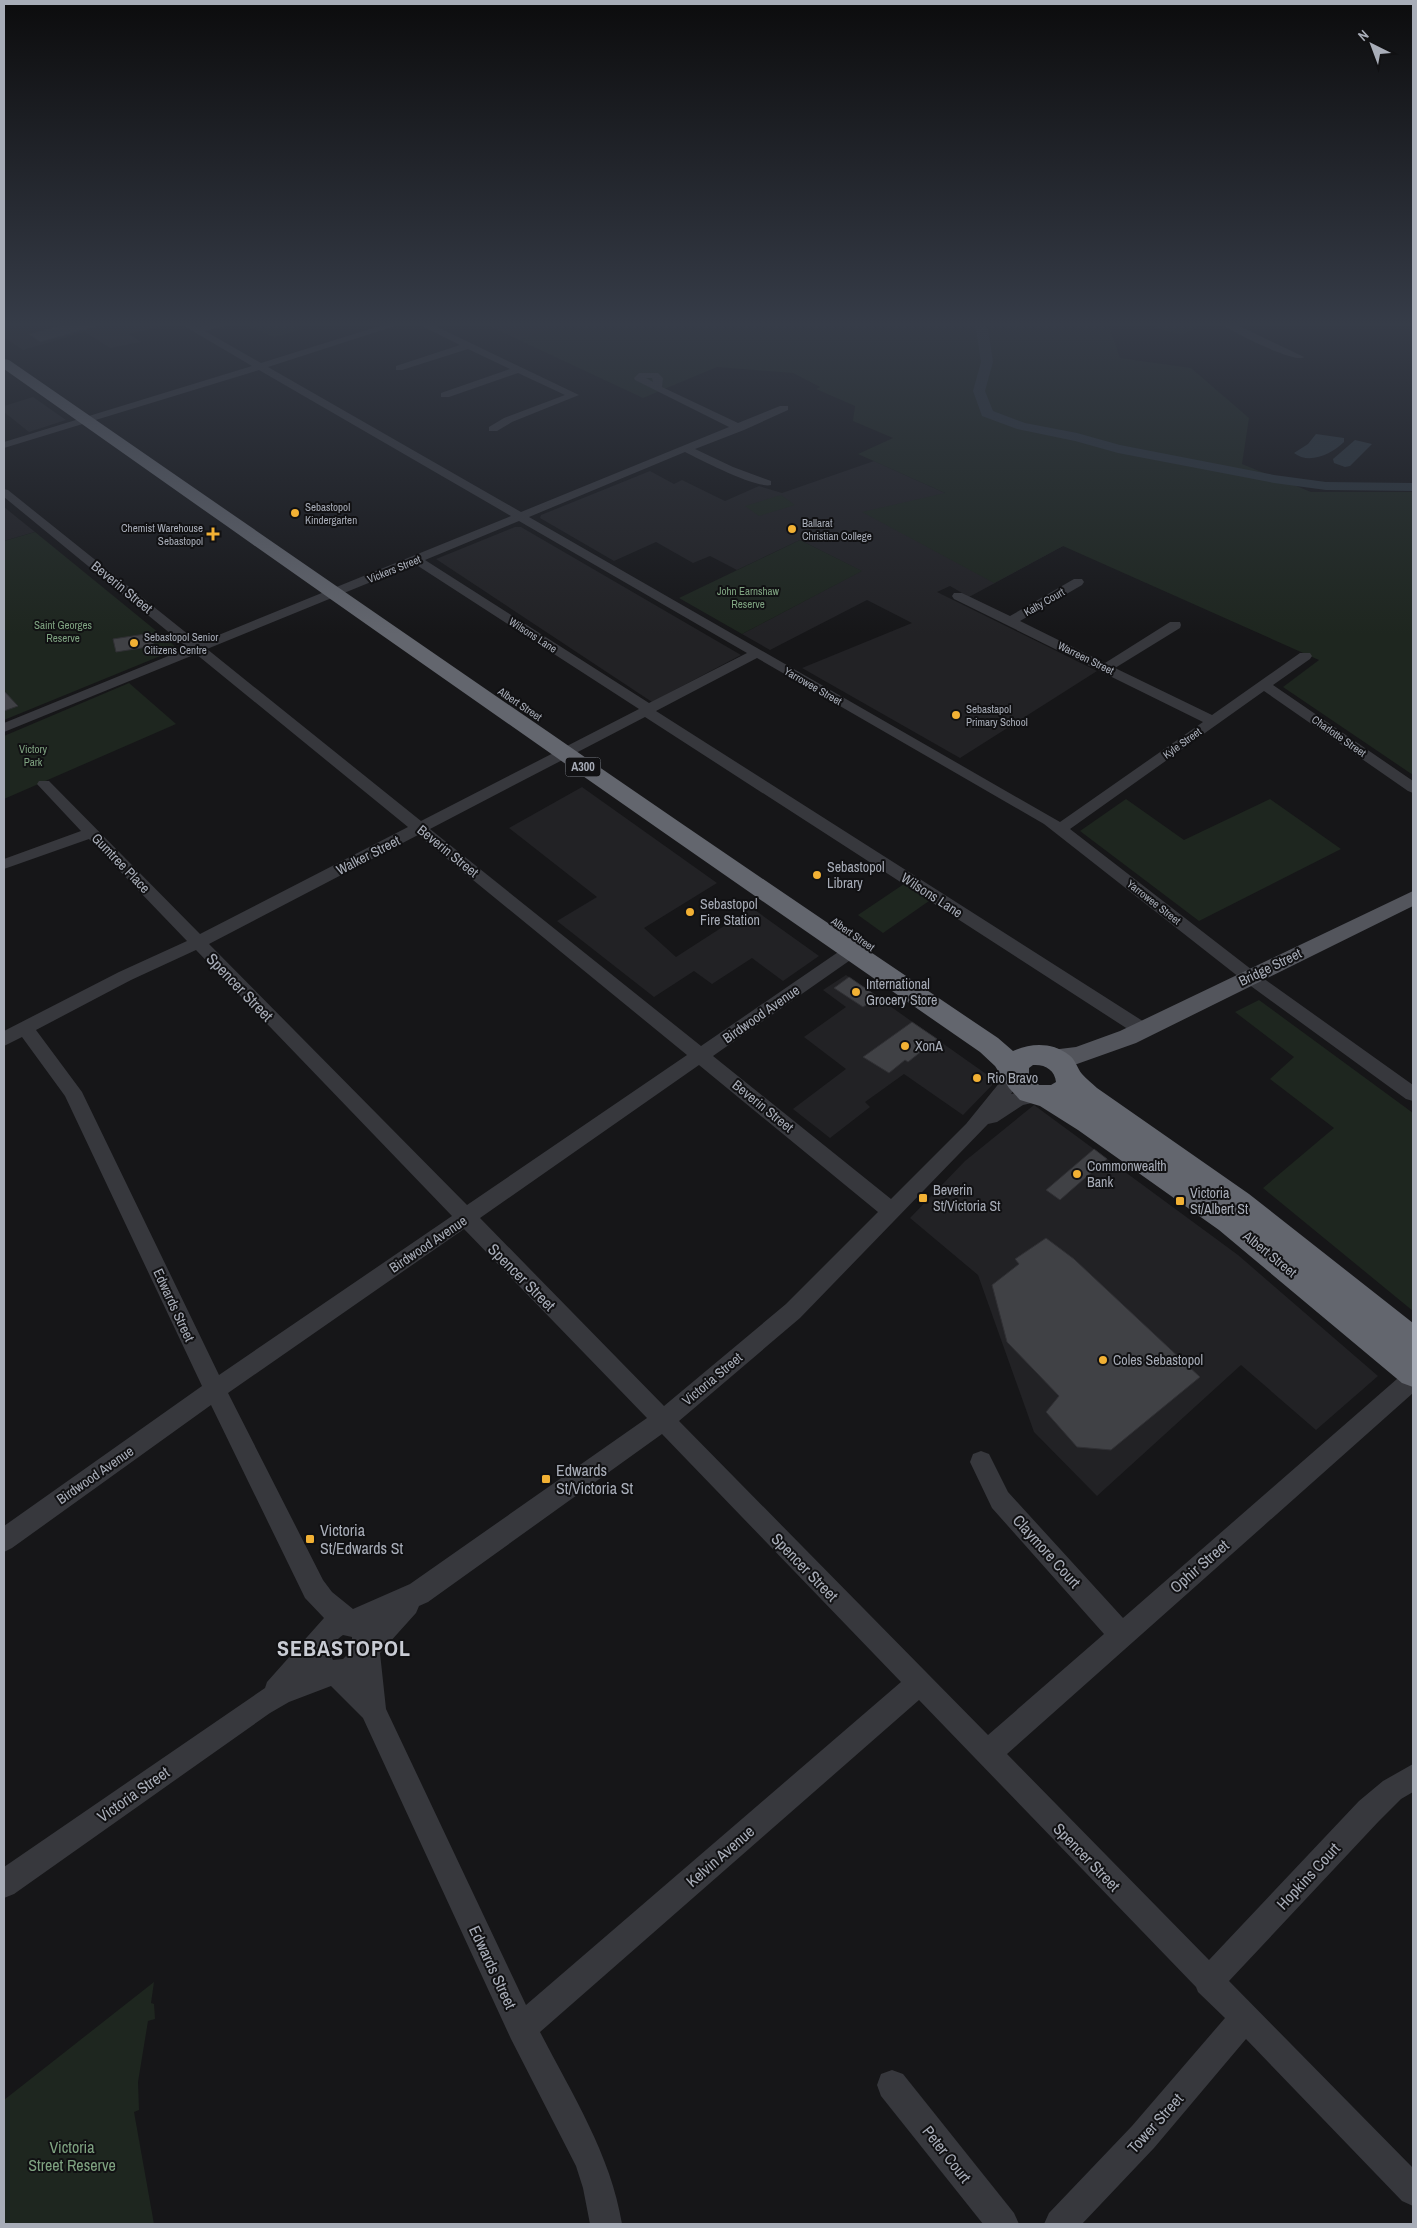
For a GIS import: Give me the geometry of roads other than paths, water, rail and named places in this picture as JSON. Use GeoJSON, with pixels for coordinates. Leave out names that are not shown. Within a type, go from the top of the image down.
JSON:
{"type":"FeatureCollection","features":[{"type":"Feature","properties":{"kind":"highway","name":"Albert Street"},"geometry":{"type":"LineString","coordinates":[[107,427],[571,750],[991,1046],[1003,1058],[1015,1076]]}},
{"type":"Feature","properties":{"kind":"highway","name":"Albert Street"},"geometry":{"type":"LineString","coordinates":[[571,750],[996,1032],[1045,1055]]}},
{"type":"Feature","properties":{"kind":"highway"},"geometry":{"type":"LineString","coordinates":[[1045,1055],[1063,1064],[1070,1079],[1065,1090],[1056,1095],[1041,1096],[1026,1090],[1015,1076],[1015,1068],[1020,1060],[1028,1056],[1045,1055]]}},
{"type":"Feature","properties":{"kind":"highway","name":"Albert Street"},"geometry":{"type":"LineString","coordinates":[[1070,1079],[1092,1099],[1239,1202],[1413,1342]]}},
{"type":"Feature","properties":{"kind":"highway","name":"Albert Street"},"geometry":{"type":"LineString","coordinates":[[1041,1096],[1088,1122],[1229,1221],[1413,1373]]}},
{"type":"Feature","properties":{"kind":"main road","name":"Bridge Street"},"geometry":{"type":"LineString","coordinates":[[1136,1033],[1413,898]]}},
{"type":"Feature","properties":{"kind":"main road"},"geometry":{"type":"LineString","coordinates":[[1045,1055],[1077,1055],[1136,1033]]}},
{"type":"Feature","properties":{"kind":"main road"},"geometry":{"type":"LineString","coordinates":[[1070,1079],[1097,1057],[1136,1033]]}},
{"type":"Feature","properties":{"kind":"street"},"geometry":{"type":"LineString","coordinates":[[4,445],[64,427]]}},
{"type":"Feature","properties":{"kind":"street","name":"Yarrowee Street"},"geometry":{"type":"LineString","coordinates":[[364,427],[1060,829],[1250,977],[1413,1094]]}},
{"type":"Feature","properties":{"kind":"street","name":"Vickers Street"},"geometry":{"type":"LineString","coordinates":[[4,728],[740,428]]}},
{"type":"Feature","properties":{"kind":"street"},"geometry":{"type":"LineString","coordinates":[[687,449],[729,469],[767,483]]}},
{"type":"Feature","properties":{"kind":"street","name":"Beverin Street"},"geometry":{"type":"LineString","coordinates":[[4,492],[892,1211]]}},
{"type":"Feature","properties":{"kind":"street","name":"Wilsons Lane"},"geometry":{"type":"LineString","coordinates":[[417,560],[648,710],[1136,1033]]}},
{"type":"Feature","properties":{"kind":"street","name":"Kalty Court"},"geometry":{"type":"LineString","coordinates":[[1011,621],[1078,582]]}},
{"type":"Feature","properties":{"kind":"street","name":"Warreen Street"},"geometry":{"type":"LineString","coordinates":[[958,596],[1212,721]]}},
{"type":"Feature","properties":{"kind":"street"},"geometry":{"type":"LineString","coordinates":[[1106,668],[1175,625]]}},
{"type":"Feature","properties":{"kind":"street","name":"Walker Street"},"geometry":{"type":"LineString","coordinates":[[4,1039],[125,976],[197,943],[757,653]]}},
{"type":"Feature","properties":{"kind":"street","name":"Kyle Street"},"geometry":{"type":"LineString","coordinates":[[1060,829],[1305,656]]}},
{"type":"Feature","properties":{"kind":"street","name":"Charlotte Street"},"geometry":{"type":"LineString","coordinates":[[1264,685],[1413,788]]}},
{"type":"Feature","properties":{"kind":"street","name":"Gumtree Place"},"geometry":{"type":"LineString","coordinates":[[44,784],[197,943]]}},
{"type":"Feature","properties":{"kind":"street"},"geometry":{"type":"LineString","coordinates":[[4,864],[92,833]]}},
{"type":"Feature","properties":{"kind":"street","name":"Spencer Street"},"geometry":{"type":"LineString","coordinates":[[197,943],[1208,1982],[1413,2190]]}},
{"type":"Feature","properties":{"kind":"street","name":"Birdwood Avenue"},"geometry":{"type":"LineString","coordinates":[[4,1540],[215,1390],[853,950]]}},
{"type":"Feature","properties":{"kind":"street","name":"Edwards Street"},"geometry":{"type":"LineString","coordinates":[[25,1028],[73,1092],[215,1390],[314,1589],[323,1601],[350,1622]]}},
{"type":"Feature","properties":{"kind":"street","name":"Victoria Street"},"geometry":{"type":"LineString","coordinates":[[367,1649],[400,1610],[419,1593],[663,1420],[793,1311],[974,1129],[1015,1076]]}},
{"type":"Feature","properties":{"kind":"street","name":"Victoria Street"},"geometry":{"type":"LineString","coordinates":[[974,1129],[1018,1099],[1041,1096]]}},
{"type":"Feature","properties":{"kind":"street","name":"Ophir Street"},"geometry":{"type":"LineString","coordinates":[[987,1754],[1413,1380]]}},
{"type":"Feature","properties":{"kind":"street","name":"Claymore Court"},"geometry":{"type":"LineString","coordinates":[[981,1462],[1000,1500],[1122,1634]]}},
{"type":"Feature","properties":{"kind":"street","name":"Edwards Street"},"geometry":{"type":"LineString","coordinates":[[314,1589],[320,1640]]}},
{"type":"Feature","properties":{"kind":"street","name":"Victoria Street"},"geometry":{"type":"LineString","coordinates":[[350,1622],[419,1593]]}},
{"type":"Feature","properties":{"kind":"street"},"geometry":{"type":"LineString","coordinates":[[350,1622],[358,1625],[365,1632],[367,1649],[355,1668],[334,1673],[323,1667],[319,1661],[317,1654],[320,1640],[332,1627],[350,1622]]}},
{"type":"Feature","properties":{"kind":"street","name":"Victoria Street"},"geometry":{"type":"LineString","coordinates":[[261,1704],[289,1678],[320,1640]]}},
{"type":"Feature","properties":{"kind":"street","name":"Edwards Street"},"geometry":{"type":"LineString","coordinates":[[367,1649],[369,1689],[374,1711],[522,2028],[589,2160],[599,2188],[606,2224]]}},
{"type":"Feature","properties":{"kind":"street","name":"Edwards Street"},"geometry":{"type":"LineString","coordinates":[[334,1673],[374,1711]]}},
{"type":"Feature","properties":{"kind":"street","name":"Victoria Street"},"geometry":{"type":"LineString","coordinates":[[4,1884],[261,1704],[282,1692],[334,1673]]}},
{"type":"Feature","properties":{"kind":"street","name":"Kelvin Avenue"},"geometry":{"type":"LineString","coordinates":[[522,2028],[918,1684]]}},
{"type":"Feature","properties":{"kind":"street","name":"Hopkins Court"},"geometry":{"type":"LineString","coordinates":[[1208,1982],[1369,1811],[1392,1790],[1413,1777]]}},
{"type":"Feature","properties":{"kind":"street","name":"Tower Street"},"geometry":{"type":"LineString","coordinates":[[1060,2224],[1150,2130],[1244,2018]]}},
{"type":"Feature","properties":{"kind":"street","name":"Peter Court"},"geometry":{"type":"LineString","coordinates":[[892,2085],[1003,2224]]}},
{"type":"Feature","properties":{"kind":"waterway"},"geometry":{"type":"LineString","coordinates":[[1027,427],[1077,437],[1118,449],[1274,479],[1326,486],[1413,487]]}},
{"type":"Feature","properties":{"kind":"place","name":"Sebastopol Kindergarten"},"geometry":{"type":"Point","coordinates":[295,513]}},
{"type":"Feature","properties":{"kind":"place","name":"Ballarat Christian College"},"geometry":{"type":"Point","coordinates":[792,529]}},
{"type":"Feature","properties":{"kind":"place","name":"Chemist Warehouse Sebastopol"},"geometry":{"type":"Point","coordinates":[213,534]}},
{"type":"Feature","properties":{"kind":"place","name":"Sebastopol Senior Citizens Centre"},"geometry":{"type":"Point","coordinates":[134,643]}},
{"type":"Feature","properties":{"kind":"place","name":"Sebastapol Primary School"},"geometry":{"type":"Point","coordinates":[956,715]}},
{"type":"Feature","properties":{"kind":"place","name":"Sebastopol Library"},"geometry":{"type":"Point","coordinates":[817,875]}},
{"type":"Feature","properties":{"kind":"place","name":"Sebastopol Fire Station"},"geometry":{"type":"Point","coordinates":[690,912]}},
{"type":"Feature","properties":{"kind":"place","name":"International Grocery Store"},"geometry":{"type":"Point","coordinates":[856,992]}},
{"type":"Feature","properties":{"kind":"place","name":"XonA"},"geometry":{"type":"Point","coordinates":[905,1046]}},
{"type":"Feature","properties":{"kind":"place","name":"Rio Bravo"},"geometry":{"type":"Point","coordinates":[977,1078]}},
{"type":"Feature","properties":{"kind":"place","name":"Commonwealth Bank"},"geometry":{"type":"Point","coordinates":[1077,1174]}},
{"type":"Feature","properties":{"kind":"place","name":"Beverin St/Victoria St"},"geometry":{"type":"Point","coordinates":[923,1198]}},
{"type":"Feature","properties":{"kind":"place","name":"Victoria St/Albert St"},"geometry":{"type":"Point","coordinates":[1180,1201]}},
{"type":"Feature","properties":{"kind":"place","name":"Coles Sebastopol"},"geometry":{"type":"Point","coordinates":[1103,1360]}},
{"type":"Feature","properties":{"kind":"place","name":"Edwards St/Victoria St"},"geometry":{"type":"Point","coordinates":[546,1479]}},
{"type":"Feature","properties":{"kind":"place","name":"Victoria St/Edwards St"},"geometry":{"type":"Point","coordinates":[310,1539]}},
{"type":"Feature","properties":{"kind":"district","name":"SEBASTOPOL"},"geometry":{"type":"Point","coordinates":[344,1648]}},
{"type":"Feature","properties":{"kind":"park label","name":"John Earnshaw Reserve"},"geometry":{"type":"Point","coordinates":[748,597]}},
{"type":"Feature","properties":{"kind":"park label","name":"Saint Georges Reserve"},"geometry":{"type":"Point","coordinates":[63,631]}},
{"type":"Feature","properties":{"kind":"park label","name":"Victory Park"},"geometry":{"type":"Point","coordinates":[33,755]}},
{"type":"Feature","properties":{"kind":"park label","name":"Victoria Street Reserve"},"geometry":{"type":"Point","coordinates":[72,2156]}}]}
